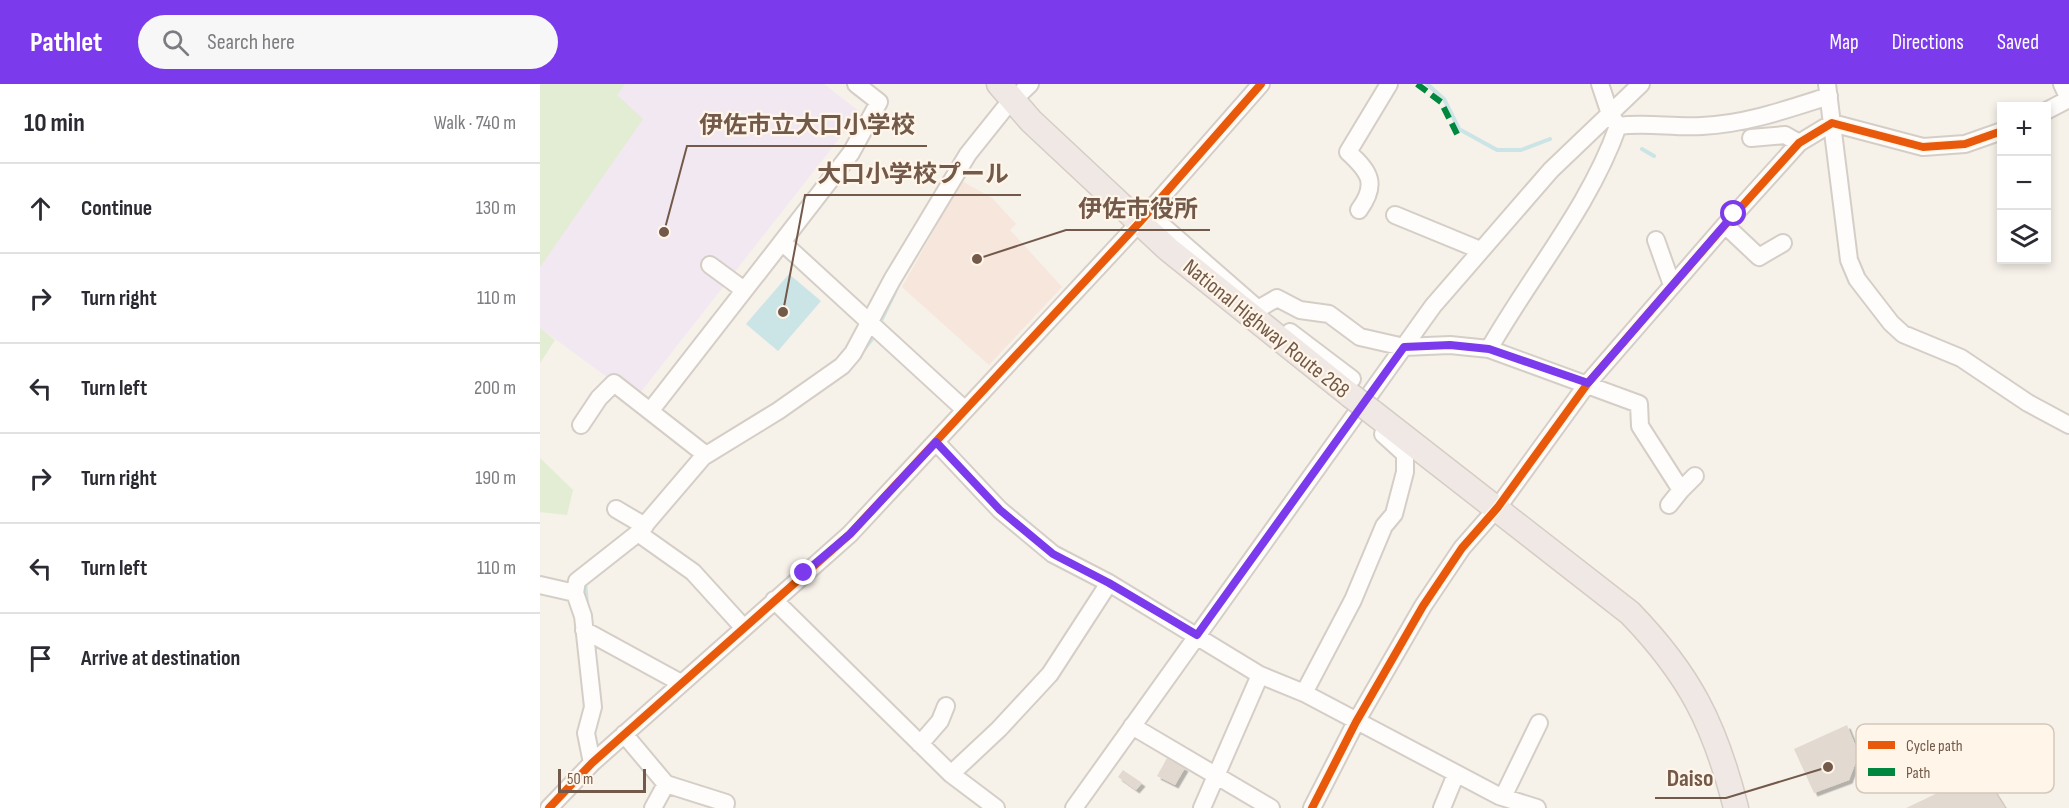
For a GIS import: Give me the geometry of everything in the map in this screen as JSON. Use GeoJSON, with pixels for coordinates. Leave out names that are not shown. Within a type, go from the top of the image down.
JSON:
{"type":"FeatureCollection","features":[{"type":"Feature","properties":{"kind":"highway","name":"National Highway Route 268"},"geometry":{"type":"LineString","coordinates":[[1006,92],[1144,218],[1357,399],[1498,507],[1630,613],[1664,647],[1710,724],[1736,808]]}},
{"type":"Feature","properties":{"kind":"street"},"geometry":{"type":"LineString","coordinates":[[651,410],[851,153],[879,102],[856,84]]}},
{"type":"Feature","properties":{"kind":"street"},"geometry":{"type":"LineString","coordinates":[[592,763],[586,734],[593,707],[589,633],[575,593],[577,581],[643,534],[706,455],[778,411],[842,366],[853,353],[871,323],[892,280],[1006,92],[1030,84]]}},
{"type":"Feature","properties":{"kind":"street"},"geometry":{"type":"LineString","coordinates":[[549,808],[592,763],[850,534],[1144,218],[1261,84]]}},
{"type":"Feature","properties":{"kind":"street"},"geometry":{"type":"LineString","coordinates":[[1359,210],[1369,196],[1371,186],[1361,164],[1348,152],[1389,84]]}},
{"type":"Feature","properties":{"kind":"street"},"geometry":{"type":"LineString","coordinates":[[1489,349],[1518,298],[1580,204],[1614,120],[1600,84]]}},
{"type":"Feature","properties":{"kind":"street"},"geometry":{"type":"LineString","coordinates":[[1074,808],[1197,635],[1357,399],[1404,347],[1479,250],[1551,170],[1614,120],[1641,84]]}},
{"type":"Feature","properties":{"kind":"street"},"geometry":{"type":"LineString","coordinates":[[2051,108],[2069,99],[2062,84]]}},
{"type":"Feature","properties":{"kind":"street"},"geometry":{"type":"LineString","coordinates":[[1614,120],[1701,126],[1744,121],[1828,90],[1849,260],[1857,279],[1891,323],[1903,334],[1961,358],[2028,403],[2069,425]]}},
{"type":"Feature","properties":{"kind":"street"},"geometry":{"type":"LineString","coordinates":[[1312,808],[1356,722],[1424,606],[1462,548],[1498,507],[1588,383],[1799,143],[1832,123],[1923,147],[1965,144],[1997,132]]}},
{"type":"Feature","properties":{"kind":"street"},"geometry":{"type":"LineString","coordinates":[[1751,138],[1785,135],[1799,143]]}},
{"type":"Feature","properties":{"kind":"street"},"geometry":{"type":"LineString","coordinates":[[1395,215],[1479,250]]}},
{"type":"Feature","properties":{"kind":"street"},"geometry":{"type":"LineString","coordinates":[[1144,218],[1258,309],[1357,399],[1406,453],[1405,472],[1394,514],[1384,526],[1353,600],[1304,693]]}},
{"type":"Feature","properties":{"kind":"street"},"geometry":{"type":"LineString","coordinates":[[1725,225],[1759,257],[1783,243]]}},
{"type":"Feature","properties":{"kind":"street"},"geometry":{"type":"LineString","coordinates":[[1656,240],[1672,285]]}},
{"type":"Feature","properties":{"kind":"street"},"geometry":{"type":"LineString","coordinates":[[782,242],[964,409]]}},
{"type":"Feature","properties":{"kind":"street"},"geometry":{"type":"LineString","coordinates":[[710,265],[744,290]]}},
{"type":"Feature","properties":{"kind":"street"},"geometry":{"type":"LineString","coordinates":[[1258,309],[1277,298],[1299,310],[1329,314],[1360,337],[1404,347],[1450,345],[1489,349],[1588,383],[1639,404],[1640,426],[1681,490]]}},
{"type":"Feature","properties":{"kind":"street"},"geometry":{"type":"LineString","coordinates":[[581,425],[599,398],[614,383],[706,455]]}},
{"type":"Feature","properties":{"kind":"street"},"geometry":{"type":"LineString","coordinates":[[936,442],[1000,510],[1053,554],[1109,583],[1260,675],[1304,693],[1503,797],[1537,808]]}},
{"type":"Feature","properties":{"kind":"street"},"geometry":{"type":"LineString","coordinates":[[1669,505],[1695,476]]}},
{"type":"Feature","properties":{"kind":"street"},"geometry":{"type":"LineString","coordinates":[[616,509],[643,534],[693,572],[743,627]]}},
{"type":"Feature","properties":{"kind":"street"},"geometry":{"type":"LineString","coordinates":[[951,774],[999,729],[1050,674],[1109,583]]}},
{"type":"Feature","properties":{"kind":"street"},"geometry":{"type":"LineString","coordinates":[[540,585],[575,593]]}},
{"type":"Feature","properties":{"kind":"street"},"geometry":{"type":"LineString","coordinates":[[774,600],[951,774],[996,808]]}},
{"type":"Feature","properties":{"kind":"street"},"geometry":{"type":"LineString","coordinates":[[589,633],[681,683]]}},
{"type":"Feature","properties":{"kind":"street"},"geometry":{"type":"LineString","coordinates":[[1202,808],[1260,675]]}},
{"type":"Feature","properties":{"kind":"street"},"geometry":{"type":"LineString","coordinates":[[920,744],[940,721],[946,706]]}},
{"type":"Feature","properties":{"kind":"street"},"geometry":{"type":"LineString","coordinates":[[1503,797],[1539,723]]}},
{"type":"Feature","properties":{"kind":"street"},"geometry":{"type":"LineString","coordinates":[[1132,726],[1271,808]]}},
{"type":"Feature","properties":{"kind":"street"},"geometry":{"type":"LineString","coordinates":[[624,734],[666,784],[726,803],[725,808]]}},
{"type":"Feature","properties":{"kind":"street"},"geometry":{"type":"LineString","coordinates":[[1442,808],[1456,774]]}},
{"type":"Feature","properties":{"kind":"street"},"geometry":{"type":"LineString","coordinates":[[653,808],[666,784]]}},
{"type":"Feature","properties":{"kind":"shaded area"},"geometry":{"type":"Polygon","coordinates":[[[625,84],[824,84],[860,112],[636,398],[540,328],[540,265],[616,95],[625,84]]]}},
{"type":"Feature","properties":{"kind":"shaded area"},"geometry":{"type":"Polygon","coordinates":[[[962,181],[992,198],[1016,224],[1010,230],[1062,287],[989,365],[902,287],[962,181]]]}},
{"type":"Feature","properties":{"kind":"green space"},"geometry":{"type":"Polygon","coordinates":[[[540,84],[625,84],[617,95],[643,119],[540,267],[540,84]]]}},
{"type":"Feature","properties":{"kind":"green space"},"geometry":{"type":"Polygon","coordinates":[[[540,328],[555,340],[540,363],[540,328]]]}},
{"type":"Feature","properties":{"kind":"green space"},"geometry":{"type":"Polygon","coordinates":[[[540,458],[573,490],[567,515],[540,512],[540,458]]]}},
{"type":"Feature","properties":{"kind":"water"},"geometry":{"type":"Polygon","coordinates":[[[789,274],[821,301],[778,351],[746,324],[789,274]]]}},
{"type":"Feature","properties":{"kind":"building"},"geometry":{"type":"Polygon","coordinates":[[[1847,725],[1856,747],[1856,762],[1849,780],[1814,793],[1794,749],[1847,725]]]}},
{"type":"Feature","properties":{"kind":"building"},"geometry":{"type":"Polygon","coordinates":[[[1167,758],[1185,768],[1175,785],[1157,776],[1167,758]]]}},
{"type":"Feature","properties":{"kind":"building"},"geometry":{"type":"Polygon","coordinates":[[[1123,770],[1142,783],[1136,790],[1118,777],[1123,770]]]}},
{"type":"Feature","properties":{"kind":"building"},"geometry":{"type":"Polygon","coordinates":[[[1937,793],[1996,793],[2005,808],[1906,808],[1937,793]]]}},
{"type":"Feature","properties":{"kind":"waterway"},"geometry":{"type":"LineString","coordinates":[[1427,84],[1444,99],[1459,129],[1497,150],[1521,150],[1550,139]]}},
{"type":"Feature","properties":{"kind":"waterway"},"geometry":{"type":"LineString","coordinates":[[1642,149],[1654,156]]}},
{"type":"Feature","properties":{"kind":"waterway"},"geometry":{"type":"LineString","coordinates":[[881,321],[895,292]]}},
{"type":"Feature","properties":{"kind":"waterway"},"geometry":{"type":"LineString","coordinates":[[848,370],[872,339]]}},
{"type":"Feature","properties":{"kind":"waterway"},"geometry":{"type":"LineString","coordinates":[[585,582],[587,604]]}},
{"type":"Feature","properties":{"kind":"marked path"},"geometry":{"type":"LineString","coordinates":[[1417,84],[1441,102],[1459,138]]}},
{"type":"Feature","properties":{"kind":"cycle path"},"geometry":{"type":"LineString","coordinates":[[549,808],[592,763],[850,534],[1139,223],[1261,84]]}},
{"type":"Feature","properties":{"kind":"cycle path"},"geometry":{"type":"LineString","coordinates":[[1312,808],[1356,722],[1423,606],[1462,548],[1498,507],[1588,383],[1799,143],[1832,123],[1923,147],[1965,144],[1997,133]]}},
{"type":"Feature","properties":{"kind":"place","name":"伊佐市立大口小学校"},"geometry":{"type":"Point","coordinates":[664,232]}},
{"type":"Feature","properties":{"kind":"place","name":"伊佐市役所"},"geometry":{"type":"Point","coordinates":[977,259]}},
{"type":"Feature","properties":{"kind":"place","name":"大口小学校プール"},"geometry":{"type":"Point","coordinates":[783,312]}},
{"type":"Feature","properties":{"kind":"place","name":"Daiso"},"geometry":{"type":"Point","coordinates":[1828,767]}},
{"type":"Feature","properties":{"kind":"route"},"geometry":{"type":"LineString","coordinates":[[804,573],[850,534],[936,442],[1000,510],[1053,554],[1109,583],[1197,635],[1404,347],[1450,345],[1489,349],[1588,383],[1734,214]]}}]}
